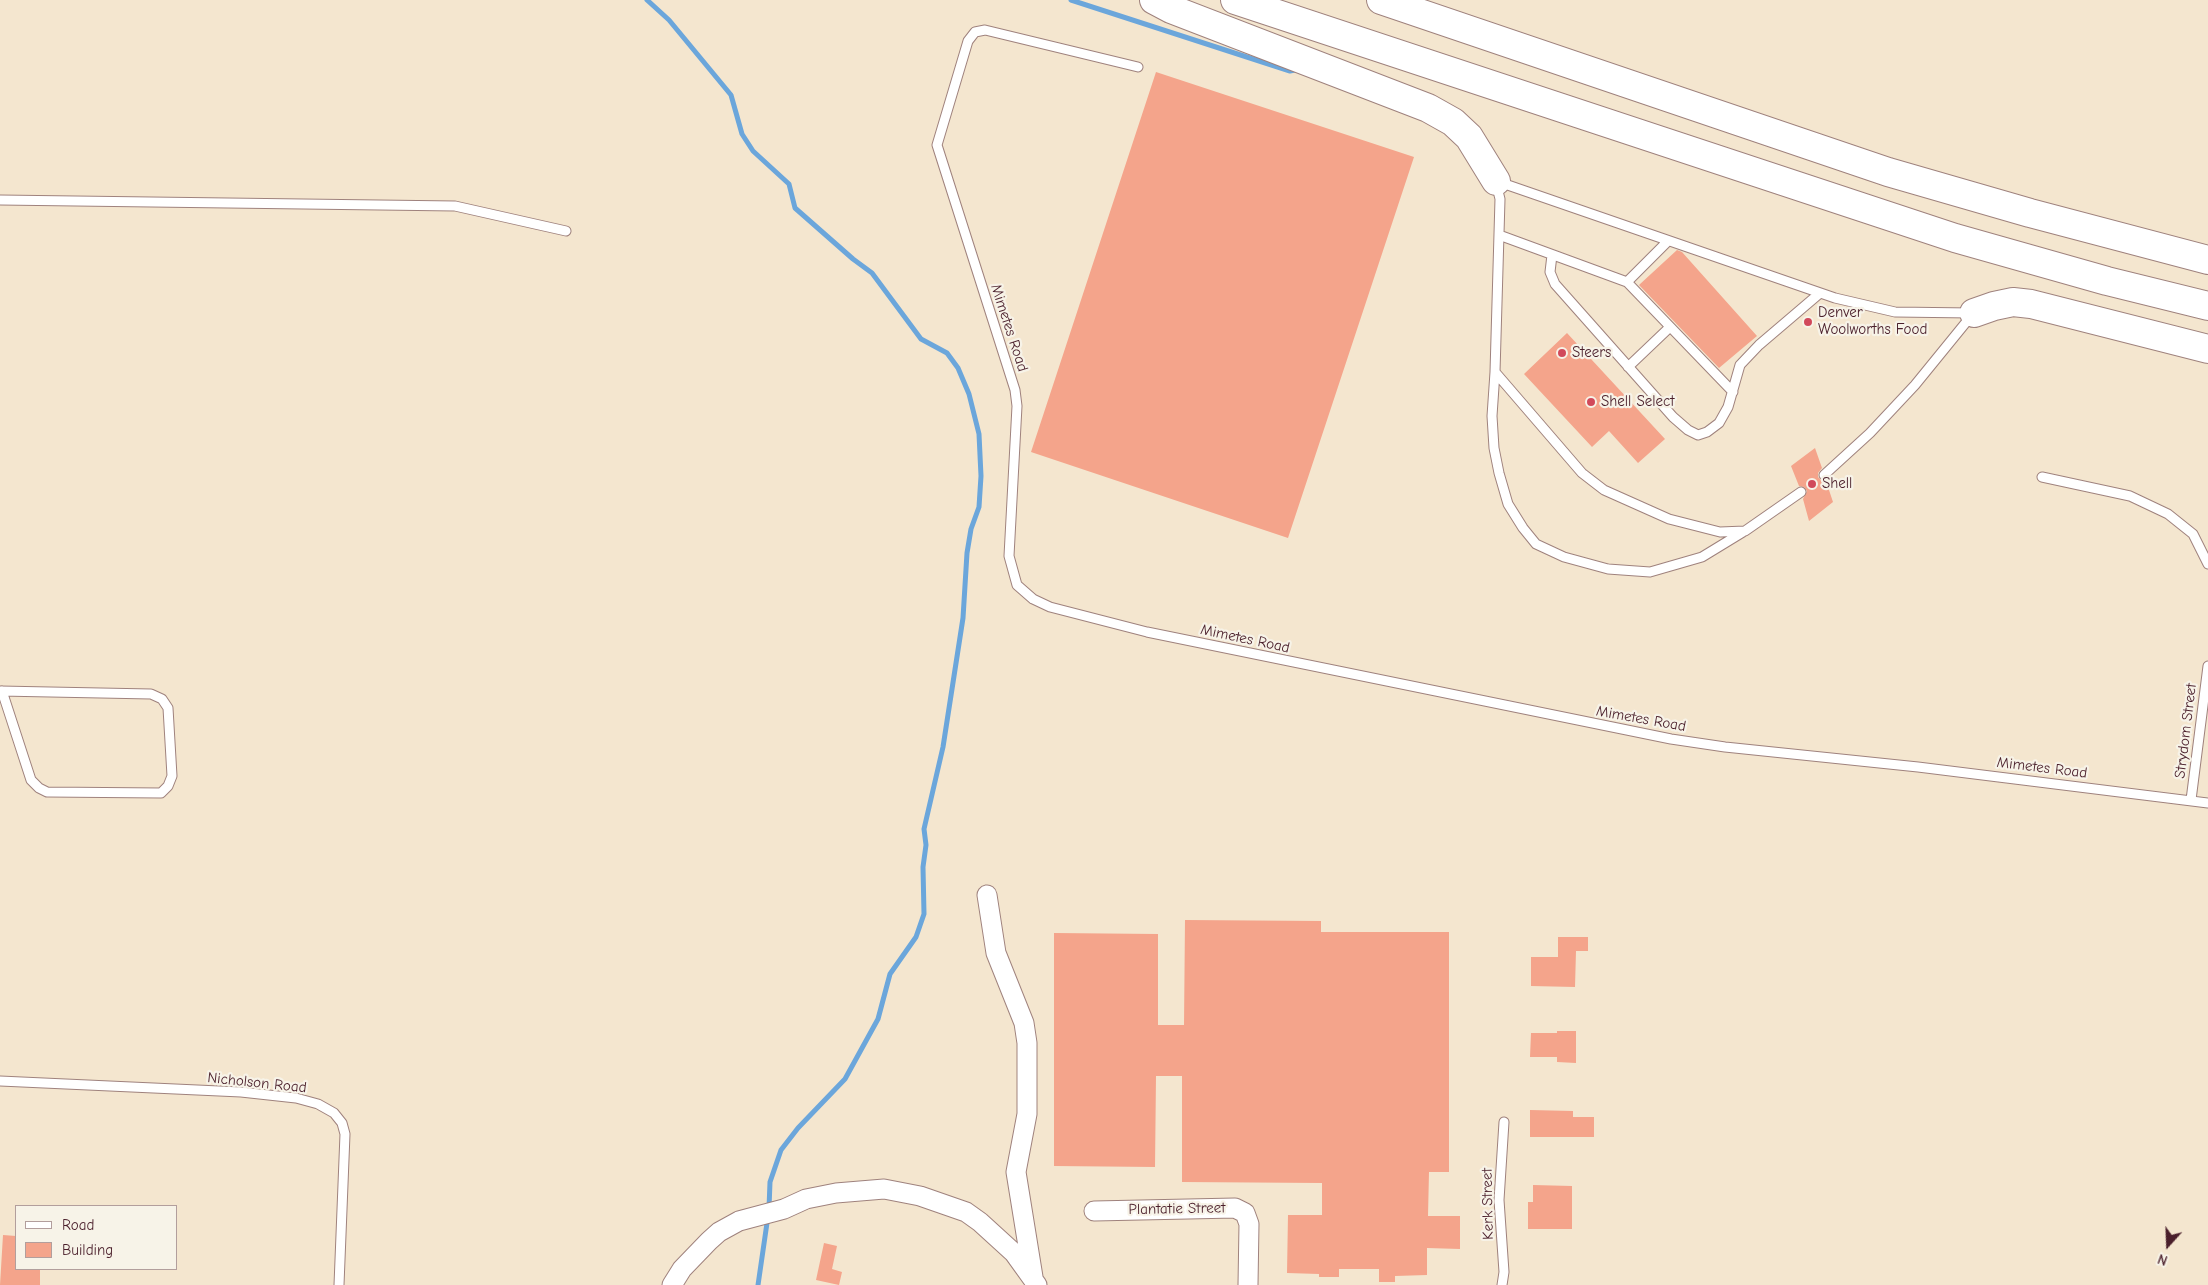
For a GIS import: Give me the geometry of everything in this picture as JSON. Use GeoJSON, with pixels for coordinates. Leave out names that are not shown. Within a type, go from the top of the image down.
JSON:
{"type":"FeatureCollection","features":[{"type":"Feature","properties":{"kind":"highway"},"geometry":{"type":"LineString","coordinates":[[1154,0],[1428,108],[1453,122],[1469,137],[1496,181]]}},
{"type":"Feature","properties":{"kind":"highway"},"geometry":{"type":"LineString","coordinates":[[1235,0],[1955,238],[2208,306]]}},
{"type":"Feature","properties":{"kind":"highway"},"geometry":{"type":"LineString","coordinates":[[1381,0],[1888,172],[2039,216],[2208,260]]}},
{"type":"Feature","properties":{"kind":"highway"},"geometry":{"type":"LineString","coordinates":[[1974,313],[2013,302],[2031,304],[2208,349]]}},
{"type":"Feature","properties":{"kind":"street"},"geometry":{"type":"LineString","coordinates":[[987,895],[996,953],[1024,1023],[1027,1042],[1027,1114],[1016,1172],[1035,1281]]}},
{"type":"Feature","properties":{"kind":"street"},"geometry":{"type":"LineString","coordinates":[[672,1285],[682,1269],[708,1241],[719,1232],[739,1221],[784,1208],[806,1199],[836,1193],[884,1189],[920,1196],[966,1212],[1014,1253],[1035,1281]]}},
{"type":"Feature","properties":{"kind":"street","name":"Plantatie Street"},"geometry":{"type":"LineString","coordinates":[[1094,1211],[1235,1208],[1245,1213],[1249,1224],[1248,1285]]}},
{"type":"Feature","properties":{"kind":"lane","name":"Mimetes Road"},"geometry":{"type":"LineString","coordinates":[[1138,67],[985,30],[975,32],[968,41],[937,145],[1015,390],[1017,406],[1009,556],[1018,585],[1033,600],[1050,608],[1147,632],[1671,739],[1726,747],[1918,766],[2208,803]]}},
{"type":"Feature","properties":{"kind":"lane"},"geometry":{"type":"LineString","coordinates":[[1496,181],[1500,199],[1492,416],[1494,448],[1508,504],[1536,544],[1564,556],[1608,569],[1650,572],[1702,557],[1746,531],[1800,492]]}},
{"type":"Feature","properties":{"kind":"lane"},"geometry":{"type":"LineString","coordinates":[[1496,181],[1820,293],[1895,312],[1974,313]]}},
{"type":"Feature","properties":{"kind":"lane"},"geometry":{"type":"LineString","coordinates":[[0,200],[455,206],[566,231]]}},
{"type":"Feature","properties":{"kind":"lane"},"geometry":{"type":"LineString","coordinates":[[1499,236],[1627,282],[1732,392]]}},
{"type":"Feature","properties":{"kind":"lane"},"geometry":{"type":"LineString","coordinates":[[1627,282],[1668,241]]}},
{"type":"Feature","properties":{"kind":"lane"},"geometry":{"type":"LineString","coordinates":[[1552,255],[1550,272],[1555,284],[1673,417],[1688,430],[1698,434],[1707,432],[1719,423],[1728,407],[1740,365],[1759,345],[1820,293]]}},
{"type":"Feature","properties":{"kind":"lane"},"geometry":{"type":"LineString","coordinates":[[1824,475],[1870,433],[1915,385],[1974,313]]}},
{"type":"Feature","properties":{"kind":"lane"},"geometry":{"type":"LineString","coordinates":[[1628,367],[1670,327]]}},
{"type":"Feature","properties":{"kind":"lane"},"geometry":{"type":"LineString","coordinates":[[1495,372],[1582,473],[1604,490],[1669,519],[1720,532],[1746,531]]}},
{"type":"Feature","properties":{"kind":"lane"},"geometry":{"type":"LineString","coordinates":[[2042,477],[2130,496],[2168,514],[2193,534],[2208,564]]}},
{"type":"Feature","properties":{"kind":"lane","name":"Strydom Street"},"geometry":{"type":"LineString","coordinates":[[2191,800],[2208,666]]}},
{"type":"Feature","properties":{"kind":"lane"},"geometry":{"type":"LineString","coordinates":[[1,691],[151,694],[162,699],[168,708],[172,776],[168,786],[161,793],[47,792],[39,788],[31,780],[1,691]]}},
{"type":"Feature","properties":{"kind":"lane","name":"Nicholson Road"},"geometry":{"type":"LineString","coordinates":[[0,1081],[242,1092],[296,1098],[318,1104],[334,1113],[342,1123],[345,1134],[339,1285]]}},
{"type":"Feature","properties":{"kind":"lane","name":"Kerk Street"},"geometry":{"type":"LineString","coordinates":[[1502,1285],[1504,1272],[1499,1200],[1504,1122]]}},
{"type":"Feature","properties":{"kind":"building"},"geometry":{"type":"Polygon","coordinates":[[[1156,72],[1414,157],[1288,538],[1031,452],[1156,72]]]}},
{"type":"Feature","properties":{"kind":"building"},"geometry":{"type":"Polygon","coordinates":[[[1677,250],[1682,252],[1757,336],[1719,368],[1639,285],[1677,250]]]}},
{"type":"Feature","properties":{"kind":"building","name":"Shell Select"},"geometry":{"type":"Polygon","coordinates":[[[1567,333],[1665,439],[1638,463],[1609,431],[1592,447],[1524,374],[1567,333]]]}},
{"type":"Feature","properties":{"kind":"building"},"geometry":{"type":"Polygon","coordinates":[[[1815,448],[1822,468],[1818,473],[1818,477],[1822,481],[1826,481],[1833,502],[1809,521],[1803,499],[1807,491],[1804,487],[1799,486],[1791,466],[1815,448]]]}},
{"type":"Feature","properties":{"kind":"building"},"geometry":{"type":"Polygon","coordinates":[[[1185,920],[1321,921],[1321,932],[1449,932],[1449,1172],[1429,1172],[1428,1216],[1460,1216],[1460,1249],[1427,1248],[1427,1275],[1395,1276],[1395,1282],[1379,1282],[1379,1269],[1339,1269],[1339,1277],[1319,1277],[1319,1274],[1287,1273],[1288,1215],[1322,1215],[1322,1183],[1182,1182],[1182,1076],[1156,1076],[1155,1167],[1054,1166],[1054,933],[1158,934],[1158,1025],[1184,1025],[1185,920]]]}},
{"type":"Feature","properties":{"kind":"building"},"geometry":{"type":"Polygon","coordinates":[[[1558,937],[1588,937],[1588,951],[1576,951],[1575,987],[1531,986],[1531,957],[1558,957],[1558,937]]]}},
{"type":"Feature","properties":{"kind":"building"},"geometry":{"type":"Polygon","coordinates":[[[1557,1031],[1576,1031],[1576,1063],[1557,1062],[1557,1057],[1530,1057],[1531,1033],[1557,1033],[1557,1031]]]}},
{"type":"Feature","properties":{"kind":"building"},"geometry":{"type":"Polygon","coordinates":[[[1530,1110],[1573,1111],[1573,1117],[1594,1117],[1594,1137],[1530,1137],[1530,1110]]]}},
{"type":"Feature","properties":{"kind":"building"},"geometry":{"type":"Polygon","coordinates":[[[1533,1185],[1572,1186],[1572,1229],[1528,1229],[1528,1202],[1533,1202],[1533,1185]]]}},
{"type":"Feature","properties":{"kind":"building"},"geometry":{"type":"Polygon","coordinates":[[[3,1235],[15,1236],[15,1270],[40,1270],[40,1285],[0,1285],[3,1235]]]}},
{"type":"Feature","properties":{"kind":"building"},"geometry":{"type":"Polygon","coordinates":[[[824,1243],[837,1246],[832,1269],[842,1272],[839,1285],[816,1280],[824,1243]]]}},
{"type":"Feature","properties":{"kind":"waterway"},"geometry":{"type":"LineString","coordinates":[[647,0],[669,20],[731,95],[742,134],[753,151],[789,184],[795,208],[853,259],[872,273],[921,339],[947,353],[958,368],[969,394],[979,434],[981,476],[979,507],[971,529],[967,553],[963,618],[943,747],[924,829],[926,845],[923,867],[924,914],[916,937],[890,974],[878,1019],[845,1079],[798,1128],[781,1150],[770,1182],[769,1208]]}},
{"type":"Feature","properties":{"kind":"waterway"},"geometry":{"type":"LineString","coordinates":[[1071,0],[1290,71],[1298,67]]}},
{"type":"Feature","properties":{"kind":"waterway"},"geometry":{"type":"LineString","coordinates":[[758,1285],[768,1216]]}},
{"type":"Feature","properties":{"kind":"place","name":"Denver Woolworths Food"},"geometry":{"type":"Point","coordinates":[1808,322]}},
{"type":"Feature","properties":{"kind":"place","name":"Steers"},"geometry":{"type":"Point","coordinates":[1562,353]}},
{"type":"Feature","properties":{"kind":"place","name":"Shell Select"},"geometry":{"type":"Point","coordinates":[1591,402]}},
{"type":"Feature","properties":{"kind":"place","name":"Shell"},"geometry":{"type":"Point","coordinates":[1812,484]}}]}
